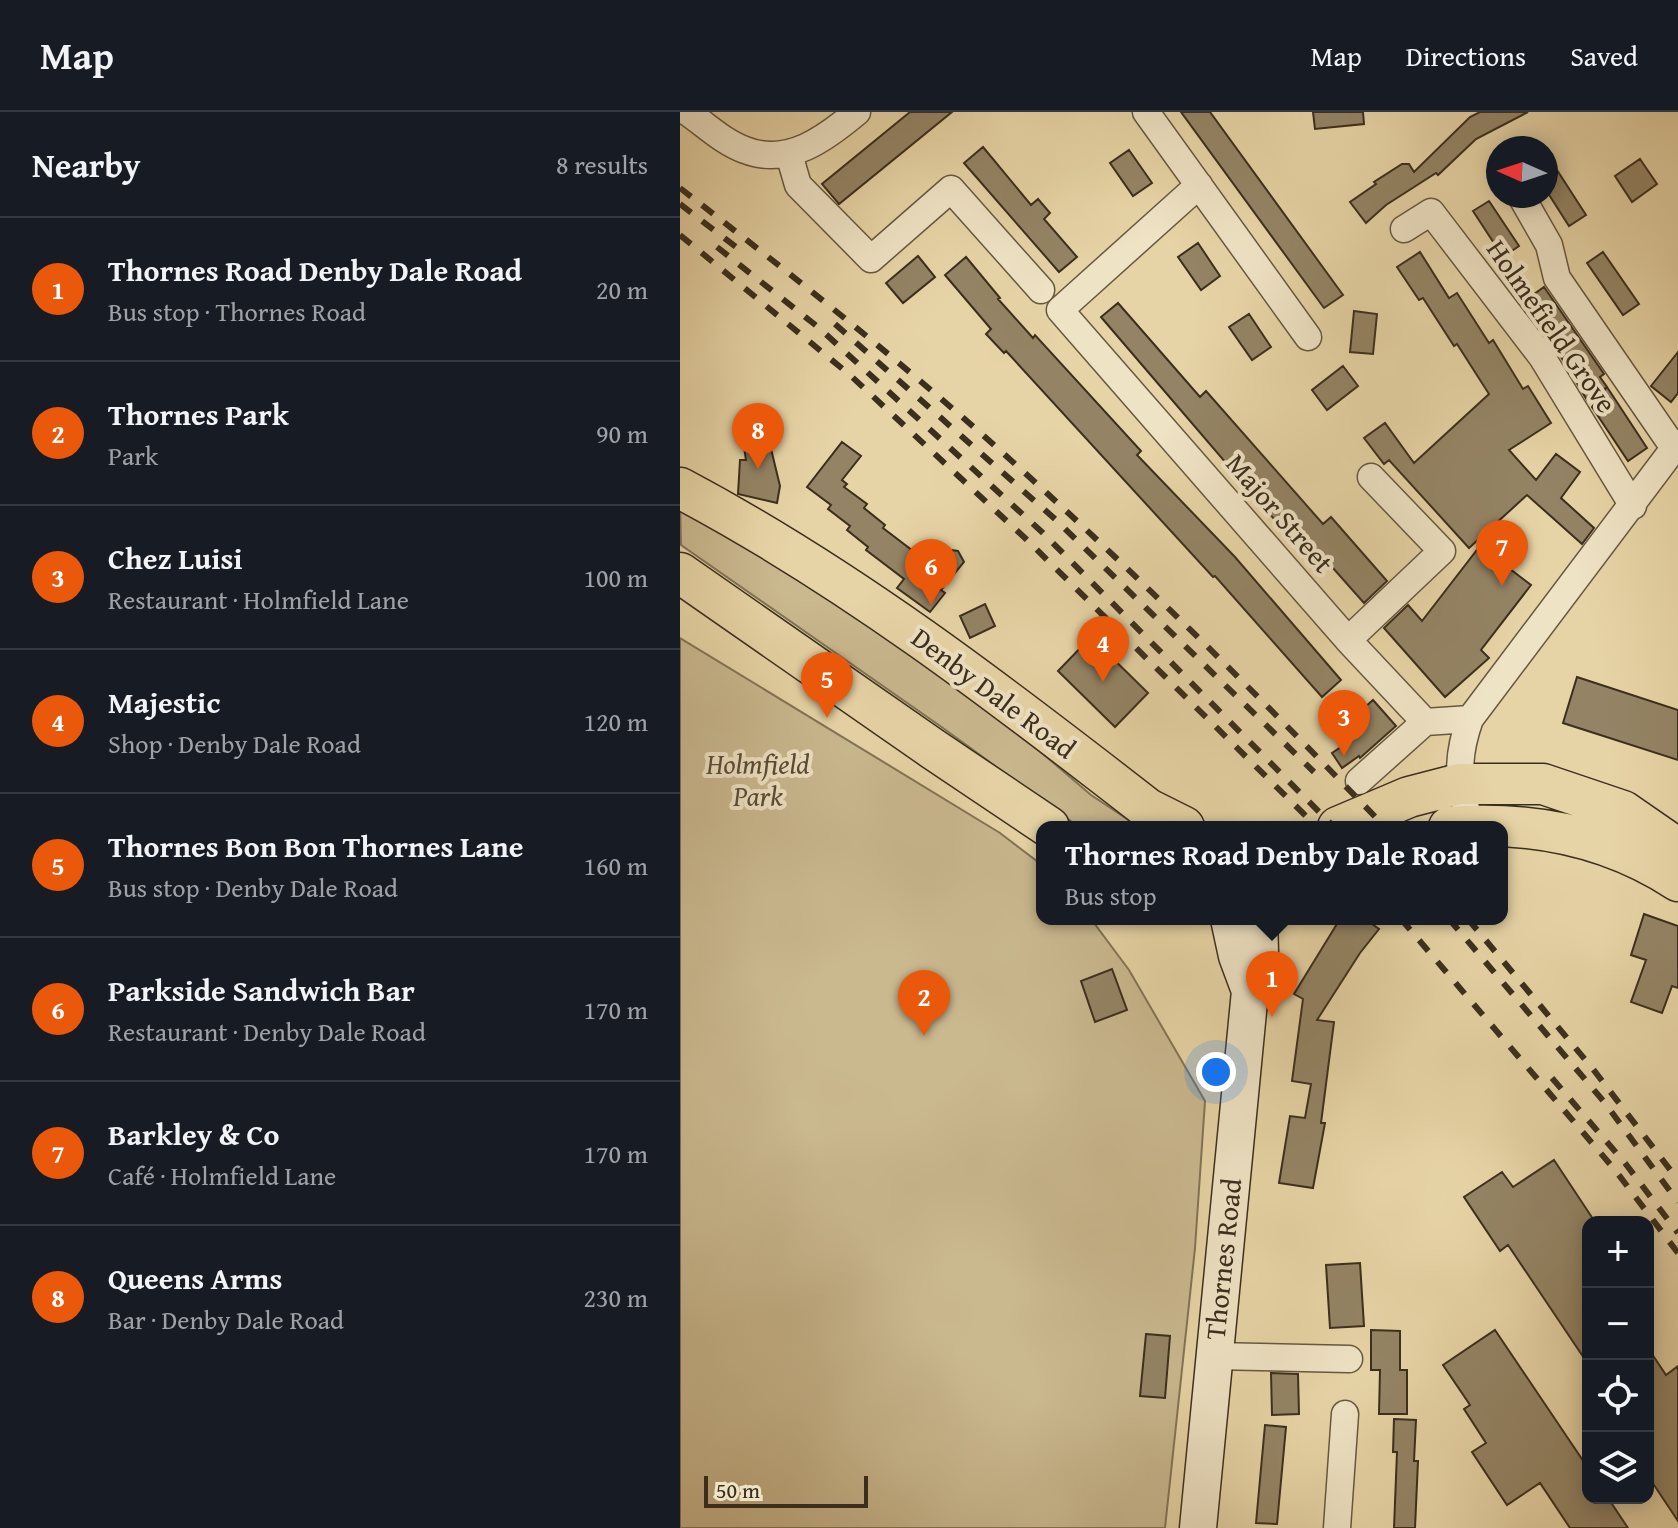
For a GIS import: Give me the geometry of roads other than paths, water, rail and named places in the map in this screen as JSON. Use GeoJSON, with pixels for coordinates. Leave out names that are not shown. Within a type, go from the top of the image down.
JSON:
{"type":"FeatureCollection","features":[{"type":"Feature","properties":{"kind":"main road","name":"Denby Dale Road"},"geometry":{"type":"LineString","coordinates":[[680,488],[737,518],[944,652],[1155,818]]}},
{"type":"Feature","properties":{"kind":"main road"},"geometry":{"type":"LineString","coordinates":[[680,573],[1040,821]]}},
{"type":"Feature","properties":{"kind":"main road"},"geometry":{"type":"LineString","coordinates":[[1352,821],[1409,797],[1459,784],[1543,784],[1623,811],[1678,849]]}},
{"type":"Feature","properties":{"kind":"main road"},"geometry":{"type":"LineString","coordinates":[[1459,784],[1471,797],[1486,802],[1523,805],[1564,814],[1599,830],[1630,854]]}},
{"type":"Feature","properties":{"kind":"main road"},"geometry":{"type":"LineString","coordinates":[[1508,827],[1543,828],[1630,854],[1651,863],[1678,881]]}},
{"type":"Feature","properties":{"kind":"main road","name":"Thornes Road"},"geometry":{"type":"LineString","coordinates":[[1230,925],[1237,956],[1250,991]]}},
{"type":"Feature","properties":{"kind":"main road","name":"Thornes Road"},"geometry":{"type":"LineString","coordinates":[[1198,1528],[1250,991],[1260,953],[1259,925]]}},
{"type":"Feature","properties":{"kind":"street"},"geometry":{"type":"LineString","coordinates":[[689,113],[725,140],[747,151],[789,154],[814,144],[857,112]]}},
{"type":"Feature","properties":{"kind":"street"},"geometry":{"type":"LineString","coordinates":[[1146,112],[1308,337]]}},
{"type":"Feature","properties":{"kind":"street"},"geometry":{"type":"LineString","coordinates":[[789,154],[798,185],[871,259],[951,189],[1041,290]]}},
{"type":"Feature","properties":{"kind":"street","name":"Major Street"},"geometry":{"type":"LineString","coordinates":[[1199,185],[1060,310],[1348,640],[1425,722]]}},
{"type":"Feature","properties":{"kind":"street"},"geometry":{"type":"LineString","coordinates":[[1459,821],[1461,744],[1470,719],[1676,446],[1557,278],[1549,245],[1528,208]]}},
{"type":"Feature","properties":{"kind":"street","name":"Holmefield Grove"},"geometry":{"type":"LineString","coordinates":[[1404,229],[1431,212],[1542,357],[1633,506]]}},
{"type":"Feature","properties":{"kind":"street"},"geometry":{"type":"LineString","coordinates":[[1348,640],[1442,551],[1371,477]]}},
{"type":"Feature","properties":{"kind":"street"},"geometry":{"type":"LineString","coordinates":[[1359,781],[1425,722],[1470,719]]}},
{"type":"Feature","properties":{"kind":"street"},"geometry":{"type":"LineString","coordinates":[[1213,1356],[1349,1359]]}},
{"type":"Feature","properties":{"kind":"street"},"geometry":{"type":"LineString","coordinates":[[1337,1528],[1345,1414]]}},
{"type":"Feature","properties":{"kind":"railway"},"geometry":{"type":"LineString","coordinates":[[680,188],[839,314],[994,445],[1193,633],[1379,821]]}},
{"type":"Feature","properties":{"kind":"railway"},"geometry":{"type":"LineString","coordinates":[[680,204],[740,250]]}},
{"type":"Feature","properties":{"kind":"railway"},"geometry":{"type":"LineString","coordinates":[[680,235],[850,375],[1026,539],[1311,821]]}},
{"type":"Feature","properties":{"kind":"railway"},"geometry":{"type":"LineString","coordinates":[[717,247],[818,327],[1043,533],[1328,821]]}},
{"type":"Feature","properties":{"kind":"railway"},"geometry":{"type":"LineString","coordinates":[[835,324],[1055,519],[1314,772]]}},
{"type":"Feature","properties":{"kind":"railway"},"geometry":{"type":"LineString","coordinates":[[1406,925],[1615,1170],[1678,1253]]}},
{"type":"Feature","properties":{"kind":"railway"},"geometry":{"type":"LineString","coordinates":[[1454,925],[1605,1103],[1678,1202]]}},
{"type":"Feature","properties":{"kind":"railway"},"geometry":{"type":"LineString","coordinates":[[1473,925],[1593,1069],[1678,1180]]}},
{"type":"Feature","properties":{"kind":"railway"},"geometry":{"type":"LineString","coordinates":[[1552,1078],[1625,1163],[1678,1233]]}},
{"type":"Feature","properties":{"kind":"place","name":"Queens Arms"},"geometry":{"type":"Point","coordinates":[758,469]}},
{"type":"Feature","properties":{"kind":"place","name":"Barkley & Co"},"geometry":{"type":"Point","coordinates":[1502,586]}},
{"type":"Feature","properties":{"kind":"place","name":"Parkside Sandwich Bar"},"geometry":{"type":"Point","coordinates":[931,605]}},
{"type":"Feature","properties":{"kind":"place","name":"Majestic"},"geometry":{"type":"Point","coordinates":[1103,682]}},
{"type":"Feature","properties":{"kind":"place","name":"Thornes Bon Bon Thornes Lane"},"geometry":{"type":"Point","coordinates":[827,718]}},
{"type":"Feature","properties":{"kind":"place","name":"Chez Luisi"},"geometry":{"type":"Point","coordinates":[1344,756]}},
{"type":"Feature","properties":{"kind":"place","name":"Thornes Road Denby Dale Road"},"geometry":{"type":"Point","coordinates":[1272,1017]}},
{"type":"Feature","properties":{"kind":"place","name":"Thornes Park"},"geometry":{"type":"Point","coordinates":[924,1036]}},
{"type":"Feature","properties":{"kind":"park label","name":"Holmfield Park"},"geometry":{"type":"Point","coordinates":[758,780]}}]}
